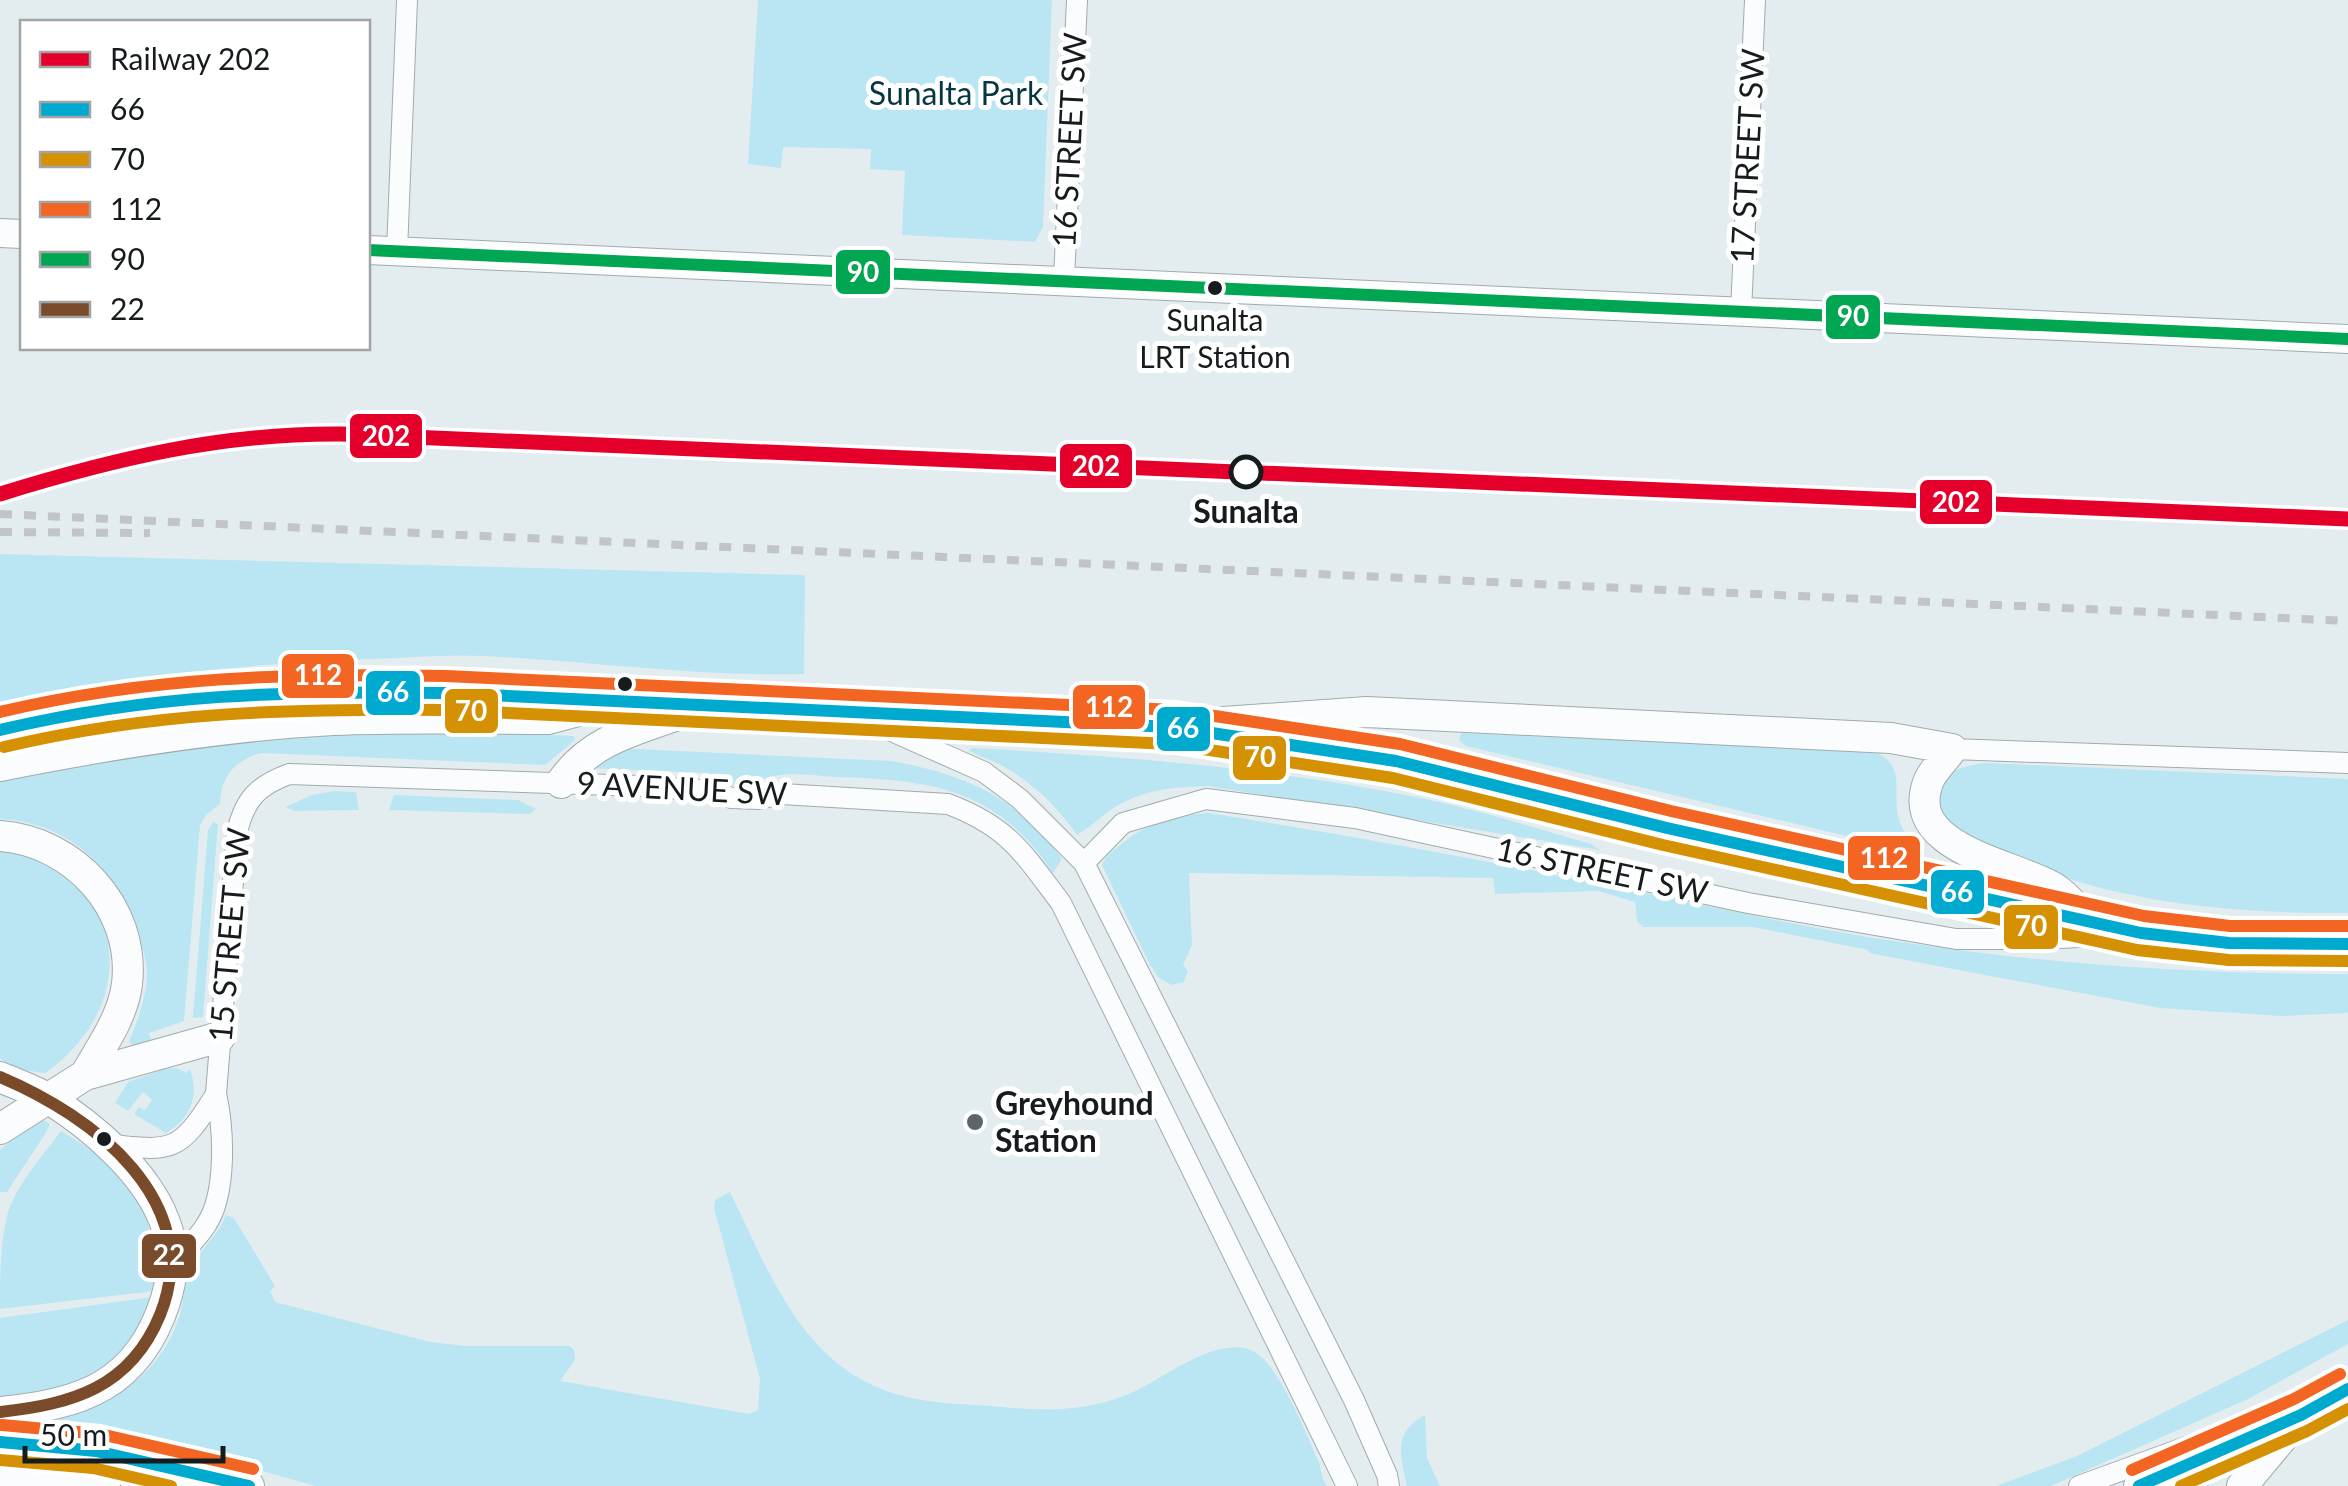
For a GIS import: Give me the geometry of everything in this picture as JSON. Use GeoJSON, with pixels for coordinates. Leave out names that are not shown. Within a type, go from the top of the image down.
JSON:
{"type":"FeatureCollection","features":[{"type":"Feature","properties":{"kind":"main road"},"geometry":{"type":"LineString","coordinates":[[0,730],[152,701],[227,694],[445,693],[1172,727],[1396,762],[1667,828],[2141,933],[2229,943],[2348,944]]}},
{"type":"Feature","properties":{"kind":"main road"},"geometry":{"type":"LineString","coordinates":[[0,766],[215,730],[335,720],[548,718],[618,702]]}},
{"type":"Feature","properties":{"kind":"main road"},"geometry":{"type":"LineString","coordinates":[[560,783],[574,763],[592,748],[703,706]]}},
{"type":"Feature","properties":{"kind":"main road"},"geometry":{"type":"LineString","coordinates":[[1172,727],[1366,712],[1891,738],[1952,749],[1930,780],[1926,799],[1929,820],[1966,852],[2055,888],[2089,921]]}},
{"type":"Feature","properties":{"kind":"main road"},"geometry":{"type":"LineString","coordinates":[[0,836],[26,838],[68,857],[100,890],[124,936],[127,984],[116,1019],[85,1075]]}},
{"type":"Feature","properties":{"kind":"main road"},"geometry":{"type":"LineString","coordinates":[[0,1128],[85,1075],[220,1037]]}},
{"type":"Feature","properties":{"kind":"main road"},"geometry":{"type":"LineString","coordinates":[[0,1076],[47,1098],[106,1144],[146,1188],[164,1219],[176,1261],[156,1330],[120,1377],[84,1396],[41,1408],[0,1412]]}},
{"type":"Feature","properties":{"kind":"main road"},"geometry":{"type":"LineString","coordinates":[[2139,1486],[2301,1415],[2348,1389]]}},
{"type":"Feature","properties":{"kind":"main road"},"geometry":{"type":"LineString","coordinates":[[2242,1486],[2301,1415]]}},
{"type":"Feature","properties":{"kind":"main road"},"geometry":{"type":"LineString","coordinates":[[0,1442],[96,1452],[249,1486]]}},
{"type":"Feature","properties":{"kind":"street"},"geometry":{"type":"LineString","coordinates":[[397,251],[407,0]]}},
{"type":"Feature","properties":{"kind":"street","name":"16 STREET SW"},"geometry":{"type":"LineString","coordinates":[[1064,280],[1077,0]]}},
{"type":"Feature","properties":{"kind":"street","name":"17 STREET SW"},"geometry":{"type":"LineString","coordinates":[[1741,312],[1755,0]]}},
{"type":"Feature","properties":{"kind":"street"},"geometry":{"type":"LineString","coordinates":[[370,250],[2348,339]]}},
{"type":"Feature","properties":{"kind":"street"},"geometry":{"type":"LineString","coordinates":[[852,713],[984,772],[1020,798],[1084,863],[1354,1400],[1389,1486]]}},
{"type":"Feature","properties":{"kind":"street"},"geometry":{"type":"LineString","coordinates":[[1952,749],[2348,762]]}},
{"type":"Feature","properties":{"kind":"street","name":"9 AVENUE SW"},"geometry":{"type":"LineString","coordinates":[[264,784],[289,774],[715,791],[731,798],[759,800],[782,794],[948,804],[1014,840],[1060,902],[1347,1486]]}},
{"type":"Feature","properties":{"kind":"street","name":"15 STREET SW"},"geometry":{"type":"LineString","coordinates":[[176,1261],[208,1222],[216,1199],[224,1128],[216,1094],[238,832],[248,797],[264,784]]}},
{"type":"Feature","properties":{"kind":"street","name":"16 STREET SW"},"geometry":{"type":"LineString","coordinates":[[1084,863],[1123,822],[1206,799],[1355,818],[1748,902],[1956,939],[2141,933]]}},
{"type":"Feature","properties":{"kind":"street"},"geometry":{"type":"LineString","coordinates":[[106,1144],[159,1150],[175,1146],[196,1126],[216,1094]]}},
{"type":"Feature","properties":{"kind":"street"},"geometry":{"type":"LineString","coordinates":[[2079,1486],[2196,1443],[2243,1438]]}},
{"type":"Feature","properties":{"kind":"street"},"geometry":{"type":"LineString","coordinates":[[2184,1486],[2243,1438]]}},
{"type":"Feature","properties":{"kind":"street"},"geometry":{"type":"LineString","coordinates":[[0,1475],[106,1486]]}},
{"type":"Feature","properties":{"kind":"green space","name":"Sunalta Park"},"geometry":{"type":"Polygon","coordinates":[[[758,0],[1052,0],[1043,227],[1035,242],[902,235],[905,171],[870,169],[871,149],[783,147],[781,168],[748,164],[758,0]]]}},
{"type":"Feature","properties":{"kind":"green space"},"geometry":{"type":"Polygon","coordinates":[[[0,554],[805,575],[804,674],[427,656],[183,673],[91,687],[0,708],[0,554]]]}},
{"type":"Feature","properties":{"kind":"green space"},"geometry":{"type":"Polygon","coordinates":[[[408,729],[574,736],[575,740],[545,765],[261,753],[243,760],[226,778],[220,804],[200,825],[184,1021],[149,1033],[151,1040],[134,1047],[129,1042],[143,1000],[147,968],[127,907],[116,886],[86,852],[47,829],[0,819],[0,776],[182,744],[408,729]]]}},
{"type":"Feature","properties":{"kind":"green space"},"geometry":{"type":"Polygon","coordinates":[[[1461,733],[1869,750],[1894,768],[1898,816],[1915,852],[1466,746],[1459,740],[1461,733]]]}},
{"type":"Feature","properties":{"kind":"green space"},"geometry":{"type":"Polygon","coordinates":[[[615,748],[891,761],[917,766],[965,781],[1008,804],[1046,838],[1062,859],[1053,873],[1009,823],[985,806],[932,786],[789,774],[737,788],[706,773],[590,768],[615,748]]]}},
{"type":"Feature","properties":{"kind":"green space"},"geometry":{"type":"Polygon","coordinates":[[[972,748],[1198,765],[1310,779],[1421,798],[1591,844],[1600,850],[1208,786],[1169,789],[1132,798],[1077,835],[1032,786],[1010,770],[969,751],[972,748]]]}},
{"type":"Feature","properties":{"kind":"green space"},"geometry":{"type":"Polygon","coordinates":[[[1985,763],[2348,779],[2348,913],[2256,911],[2165,901],[2077,882],[2034,867],[1960,833],[1939,810],[1941,787],[1948,776],[1985,763]]]}},
{"type":"Feature","properties":{"kind":"green space"},"geometry":{"type":"Polygon","coordinates":[[[356,792],[359,810],[295,811],[285,807],[312,795],[356,792]]]}},
{"type":"Feature","properties":{"kind":"green space"},"geometry":{"type":"Polygon","coordinates":[[[394,795],[518,800],[536,809],[530,814],[389,810],[394,795]]]}},
{"type":"Feature","properties":{"kind":"green space"},"geometry":{"type":"Polygon","coordinates":[[[1208,813],[1460,857],[1823,929],[1950,949],[2121,966],[2348,974],[2348,1013],[2280,1016],[2160,1008],[1753,927],[1643,927],[1637,921],[1635,902],[1598,891],[1495,894],[1493,878],[1189,873],[1192,945],[1183,965],[1188,971],[1184,982],[1172,985],[1159,978],[1150,965],[1102,865],[1111,852],[1154,824],[1208,813]]]}},
{"type":"Feature","properties":{"kind":"green space"},"geometry":{"type":"Polygon","coordinates":[[[213,822],[218,824],[203,1017],[193,1018],[208,830],[213,822]]]}},
{"type":"Feature","properties":{"kind":"green space"},"geometry":{"type":"Polygon","coordinates":[[[0,847],[46,861],[79,887],[97,912],[107,940],[110,969],[104,998],[91,1025],[71,1051],[45,1073],[22,1070],[0,1059],[0,847]]]}},
{"type":"Feature","properties":{"kind":"green space"},"geometry":{"type":"Polygon","coordinates":[[[177,1068],[186,1073],[190,1069],[193,1098],[187,1114],[166,1133],[134,1114],[139,1107],[145,1110],[152,1100],[143,1092],[128,1111],[115,1103],[128,1082],[177,1068]]]}},
{"type":"Feature","properties":{"kind":"green space"},"geometry":{"type":"Polygon","coordinates":[[[38,1117],[50,1124],[45,1134],[7,1192],[0,1192],[0,1150],[38,1117]]]}},
{"type":"Feature","properties":{"kind":"green space"},"geometry":{"type":"Polygon","coordinates":[[[61,1131],[105,1161],[135,1196],[152,1237],[154,1291],[0,1309],[2,1248],[8,1212],[24,1180],[61,1131]]]}},
{"type":"Feature","properties":{"kind":"green space"},"geometry":{"type":"Polygon","coordinates":[[[730,1192],[780,1293],[800,1323],[850,1373],[883,1390],[947,1403],[1062,1409],[1114,1400],[1210,1352],[1242,1348],[1265,1360],[1283,1386],[1327,1486],[316,1486],[144,1438],[53,1426],[53,1421],[112,1398],[159,1357],[179,1318],[192,1266],[226,1215],[234,1218],[275,1286],[270,1291],[275,1302],[430,1342],[570,1346],[575,1360],[560,1381],[749,1414],[758,1410],[760,1379],[714,1208],[715,1200],[730,1192]]]}},
{"type":"Feature","properties":{"kind":"green space"},"geometry":{"type":"Polygon","coordinates":[[[153,1297],[128,1344],[94,1374],[52,1390],[0,1399],[0,1318],[153,1297]]]}},
{"type":"Feature","properties":{"kind":"green space"},"geometry":{"type":"Polygon","coordinates":[[[2348,1320],[2348,1344],[2248,1399],[2051,1486],[1996,1486],[2077,1456],[2348,1320]]]}},
{"type":"Feature","properties":{"kind":"green space"},"geometry":{"type":"Polygon","coordinates":[[[1425,1415],[1427,1458],[1440,1486],[1407,1486],[1401,1454],[1403,1437],[1425,1415]]]}},
{"type":"Feature","properties":{"kind":"railway"},"geometry":{"type":"LineString","coordinates":[[0,514],[2348,621]]}},
{"type":"Feature","properties":{"kind":"railway"},"geometry":{"type":"LineString","coordinates":[[0,532],[150,533]]}},
{"type":"Feature","properties":{"kind":"rail line","name":"202"},"geometry":{"type":"LineString","coordinates":[[0,494],[168,450],[253,438],[341,434],[2348,519]]}},
{"type":"Feature","properties":{"kind":"transit line","name":"90"},"geometry":{"type":"LineString","coordinates":[[370,250],[2348,339]]}},
{"type":"Feature","properties":{"kind":"transit line","name":"112"},"geometry":{"type":"LineString","coordinates":[[0,712],[167,684],[332,675],[446,676],[1175,710],[1400,744],[1671,811],[2144,916],[2230,926],[2348,926]]}},
{"type":"Feature","properties":{"kind":"transit line","name":"66"},"geometry":{"type":"LineString","coordinates":[[0,730],[113,708],[167,702],[276,694],[387,692],[1172,727],[1396,761],[1667,828],[2141,933],[2229,943],[2348,944]]}},
{"type":"Feature","properties":{"kind":"transit line","name":"70"},"geometry":{"type":"LineString","coordinates":[[4,747],[169,719],[387,710],[1170,744],[1393,778],[1663,845],[2137,950],[2229,960],[2348,961]]}},
{"type":"Feature","properties":{"kind":"transit line","name":"22"},"geometry":{"type":"LineString","coordinates":[[0,1077],[71,1115],[104,1139],[132,1168],[154,1200],[167,1235],[170,1274],[160,1315],[147,1340],[115,1376],[74,1397],[0,1412]]}},
{"type":"Feature","properties":{"kind":"transit line","name":"112"},"geometry":{"type":"LineString","coordinates":[[2132,1470],[2294,1399],[2340,1374]]}},
{"type":"Feature","properties":{"kind":"transit line","name":"66"},"geometry":{"type":"LineString","coordinates":[[2139,1486],[2301,1415],[2348,1389]]}},
{"type":"Feature","properties":{"kind":"transit line","name":"70"},"geometry":{"type":"LineString","coordinates":[[2181,1486],[2348,1409]]}},
{"type":"Feature","properties":{"kind":"transit line","name":"112"},"geometry":{"type":"LineString","coordinates":[[2,1425],[100,1434],[253,1469]]}},
{"type":"Feature","properties":{"kind":"transit line","name":"66"},"geometry":{"type":"LineString","coordinates":[[0,1442],[96,1451],[249,1486]]}},
{"type":"Feature","properties":{"kind":"transit line","name":"70"},"geometry":{"type":"LineString","coordinates":[[0,1460],[93,1468],[171,1486]]}},
{"type":"Feature","properties":{"kind":"place","name":"Sunalta LRT Station"},"geometry":{"type":"Point","coordinates":[1215,288]}},
{"type":"Feature","properties":{"kind":"place","name":"Sunalta"},"geometry":{"type":"Point","coordinates":[1246,472]}},
{"type":"Feature","properties":{"kind":"place","name":"Greyhound Station"},"geometry":{"type":"Point","coordinates":[975,1122]}}]}
